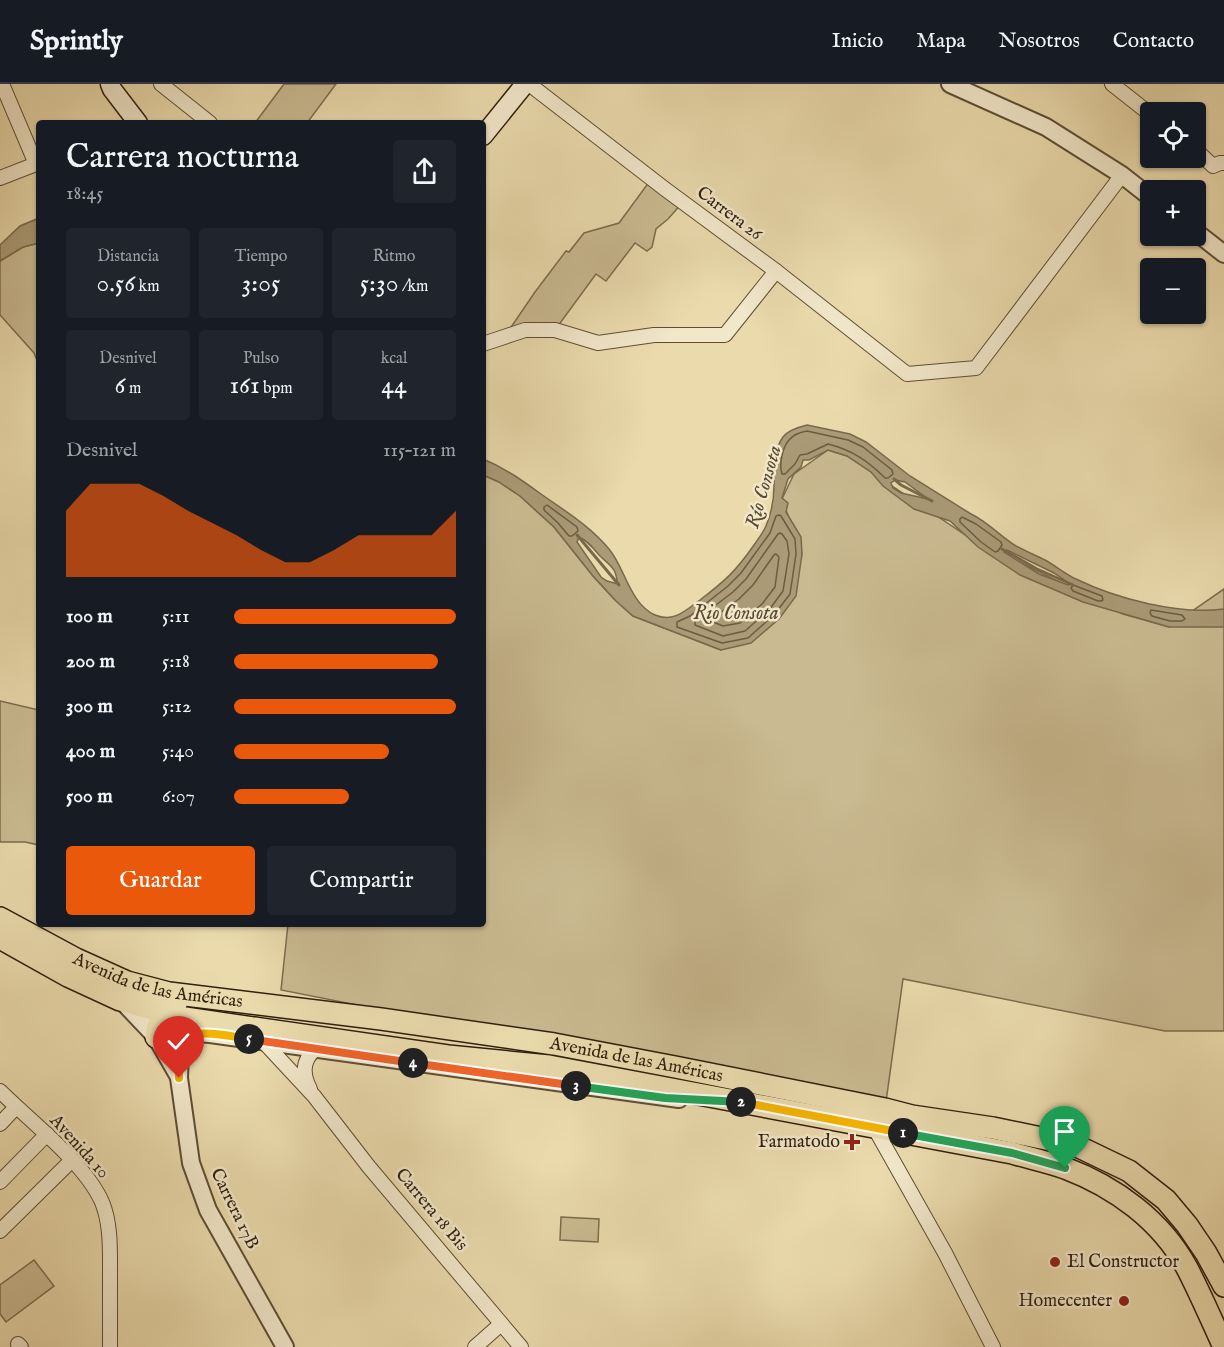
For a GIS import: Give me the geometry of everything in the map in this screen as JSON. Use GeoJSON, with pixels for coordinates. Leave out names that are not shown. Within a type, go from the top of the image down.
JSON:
{"type":"FeatureCollection","features":[{"type":"Feature","properties":{"kind":"main road"},"geometry":{"type":"LineString","coordinates":[[110,84],[136,120]]}},
{"type":"Feature","properties":{"kind":"main road"},"geometry":{"type":"LineString","coordinates":[[486,132],[527,84]]}},
{"type":"Feature","properties":{"kind":"main road","name":"Avenida de las Américas"},"geometry":{"type":"LineString","coordinates":[[0,918],[76,959],[127,982],[169,993],[381,1019],[554,1044],[675,1066],[912,1116],[993,1128],[1075,1145],[1129,1171],[1166,1200],[1206,1253],[1224,1286]]}},
{"type":"Feature","properties":{"kind":"main road","name":"Avenida de las Américas"},"geometry":{"type":"LineString","coordinates":[[0,938],[68,976],[120,1000],[185,1018],[245,1027],[324,1044],[549,1066],[1012,1153],[1065,1168],[1111,1190],[1144,1214],[1168,1239],[1186,1267],[1224,1347]]}},
{"type":"Feature","properties":{"kind":"main road"},"geometry":{"type":"LineString","coordinates":[[156,1037],[159,1022],[165,1012],[174,1005],[186,1003],[231,1007],[248,1003]]}},
{"type":"Feature","properties":{"kind":"main road"},"geometry":{"type":"LineString","coordinates":[[324,1044],[378,1038],[465,1047],[470,1032]]}},
{"type":"Feature","properties":{"kind":"main road"},"geometry":{"type":"LineString","coordinates":[[874,1127],[874,1121],[878,1116],[912,1116]]}},
{"type":"Feature","properties":{"kind":"street"},"geometry":{"type":"LineString","coordinates":[[0,178],[36,164],[2,84]]}},
{"type":"Feature","properties":{"kind":"street"},"geometry":{"type":"LineString","coordinates":[[161,84],[206,120]]}},
{"type":"Feature","properties":{"kind":"street","name":"Carrera 26"},"geometry":{"type":"LineString","coordinates":[[527,84],[776,271],[907,374],[976,368],[1122,175]]}},
{"type":"Feature","properties":{"kind":"street"},"geometry":{"type":"LineString","coordinates":[[950,84],[1046,127],[1122,175],[1140,189]]}},
{"type":"Feature","properties":{"kind":"street"},"geometry":{"type":"LineString","coordinates":[[1112,84],[1140,106]]}},
{"type":"Feature","properties":{"kind":"street"},"geometry":{"type":"LineString","coordinates":[[1206,159],[1213,166],[1224,163]]}},
{"type":"Feature","properties":{"kind":"street"},"geometry":{"type":"LineString","coordinates":[[1206,240],[1224,254]]}},
{"type":"Feature","properties":{"kind":"street"},"geometry":{"type":"LineString","coordinates":[[486,343],[525,330],[555,330],[598,343],[654,335],[725,335],[776,271]]}},
{"type":"Feature","properties":{"kind":"street","name":"Carrera 17B"},"geometry":{"type":"LineString","coordinates":[[120,1000],[156,1037],[179,1078]]}},
{"type":"Feature","properties":{"kind":"street","name":"Carrera 18 Bis"},"geometry":{"type":"LineString","coordinates":[[245,1027],[263,1041],[314,1096],[369,1167],[521,1347]]}},
{"type":"Feature","properties":{"kind":"street","name":"Carrera 17B"},"geometry":{"type":"LineString","coordinates":[[263,1041],[194,1033],[184,1041],[180,1049],[179,1078],[191,1163],[196,1180],[208,1210],[285,1347]]}},
{"type":"Feature","properties":{"kind":"street","name":"Carrera 18 Bis"},"geometry":{"type":"LineString","coordinates":[[263,1041],[324,1044]]}},
{"type":"Feature","properties":{"kind":"street","name":"Carrera 18 Bis"},"geometry":{"type":"LineString","coordinates":[[314,1096],[307,1084],[304,1070],[307,1057],[324,1044]]}},
{"type":"Feature","properties":{"kind":"street","name":"Avenida 10"},"geometry":{"type":"LineString","coordinates":[[0,1091],[72,1160],[89,1180],[102,1203],[109,1230],[110,1347]]}},
{"type":"Feature","properties":{"kind":"street"},"geometry":{"type":"LineString","coordinates":[[0,1124],[16,1107]]}},
{"type":"Feature","properties":{"kind":"street"},"geometry":{"type":"LineString","coordinates":[[874,1127],[945,1253],[993,1347]]}},
{"type":"Feature","properties":{"kind":"street"},"geometry":{"type":"LineString","coordinates":[[0,1182],[47,1134]]}},
{"type":"Feature","properties":{"kind":"street"},"geometry":{"type":"LineString","coordinates":[[0,1231],[72,1160]]}},
{"type":"Feature","properties":{"kind":"street"},"geometry":{"type":"LineString","coordinates":[[475,1347],[501,1324]]}},
{"type":"Feature","properties":{"kind":"shaded area"},"geometry":{"type":"Polygon","coordinates":[[[284,84],[336,84],[309,120],[257,120],[284,84]]]}},
{"type":"Feature","properties":{"kind":"shaded area"},"geometry":{"type":"Polygon","coordinates":[[[652,178],[683,202],[656,229],[652,247],[647,251],[635,243],[606,281],[596,274],[555,330],[505,336],[566,251],[569,252],[584,233],[619,223],[652,178]]]}},
{"type":"Feature","properties":{"kind":"shaded area"},"geometry":{"type":"Polygon","coordinates":[[[36,244],[36,358],[0,315],[0,261],[23,247],[36,244]]]}},
{"type":"Feature","properties":{"kind":"shaded area"},"geometry":{"type":"Polygon","coordinates":[[[828,450],[847,456],[964,534],[1123,614],[1169,627],[1224,589],[1224,1031],[1165,1031],[903,979],[885,1109],[281,990],[288,927],[486,927],[486,476],[520,496],[554,527],[593,576],[633,616],[721,650],[802,554],[782,499],[794,474],[828,450]]]}},
{"type":"Feature","properties":{"kind":"shaded area"},"geometry":{"type":"Polygon","coordinates":[[[0,701],[36,709],[36,844],[0,842],[0,701]]]}},
{"type":"Feature","properties":{"kind":"shaded area"},"geometry":{"type":"Polygon","coordinates":[[[561,1217],[599,1219],[598,1242],[560,1240],[561,1217]]]}},
{"type":"Feature","properties":{"kind":"shaded area"},"geometry":{"type":"Polygon","coordinates":[[[34,1260],[54,1286],[6,1322],[0,1314],[0,1285],[34,1260]]]}},
{"type":"Feature","properties":{"kind":"water"},"geometry":{"type":"Polygon","coordinates":[[[36,219],[36,244],[23,247],[0,261],[0,245],[20,226],[36,219]]]}},
{"type":"Feature","properties":{"kind":"water","name":"Rio Consota"},"geometry":{"type":"Polygon","coordinates":[[[807,425],[850,434],[866,442],[910,476],[983,521],[1016,546],[1045,560],[1068,575],[1110,593],[1148,604],[1188,610],[1224,609],[1224,627],[1169,627],[1083,602],[1020,575],[978,547],[950,521],[914,509],[883,486],[871,472],[847,456],[828,450],[809,460],[803,460],[801,467],[788,479],[782,498],[788,503],[786,512],[801,537],[802,554],[796,596],[779,619],[751,643],[721,650],[633,616],[593,576],[554,527],[520,496],[486,476],[486,460],[514,475],[577,519],[594,533],[615,557],[640,603],[655,615],[668,617],[685,611],[736,569],[765,529],[771,511],[778,448],[783,437],[794,429],[807,425]],[[895,480],[891,483],[893,488],[901,493],[928,499],[905,482],[895,480]],[[579,537],[577,542],[601,577],[618,584],[611,566],[579,537]],[[1007,550],[1004,552],[1039,574],[1070,584],[1054,573],[1007,550]]]}},
{"type":"Feature","properties":{"kind":"waterway","name":"Río Consota"},"geometry":{"type":"LineString","coordinates":[[894,479],[932,501]]}},
{"type":"Feature","properties":{"kind":"waterway","name":"Río Consota"},"geometry":{"type":"LineString","coordinates":[[577,535],[619,585]]}},
{"type":"Feature","properties":{"kind":"waterway","name":"Río Consota"},"geometry":{"type":"LineString","coordinates":[[1002,549],[1037,569],[1073,585]]}},
{"type":"Feature","properties":{"kind":"place","name":"Farmatodo"},"geometry":{"type":"Point","coordinates":[852,1142]}},
{"type":"Feature","properties":{"kind":"place","name":"El Constructor"},"geometry":{"type":"Point","coordinates":[1055,1262]}},
{"type":"Feature","properties":{"kind":"place","name":"Homecenter"},"geometry":{"type":"Point","coordinates":[1124,1301]}},
{"type":"Feature","properties":{"kind":"route"},"geometry":{"type":"LineString","coordinates":[[179,1078],[180,1049],[184,1041],[194,1033],[210,1034],[665,1098],[741,1102],[1012,1153],[1065,1168]]}}]}
